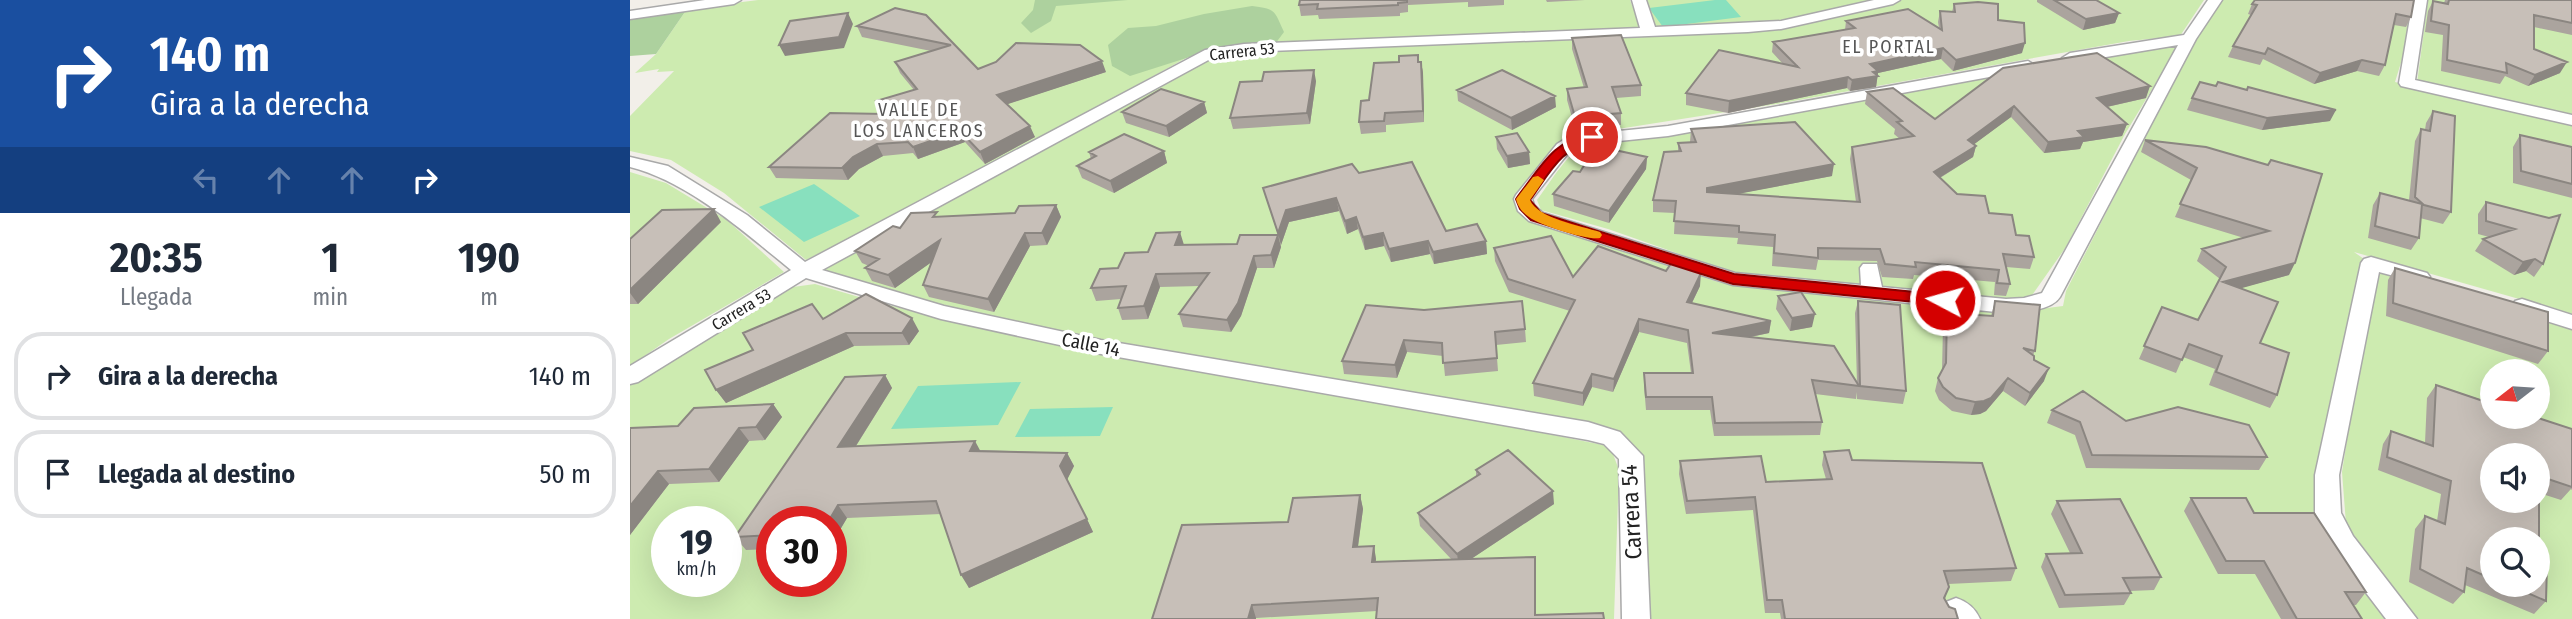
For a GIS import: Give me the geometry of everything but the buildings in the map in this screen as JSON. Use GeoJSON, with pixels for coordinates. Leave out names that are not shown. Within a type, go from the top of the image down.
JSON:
{"type":"FeatureCollection","features":[{"type":"Feature","properties":{"kind":"street"},"geometry":{"type":"LineString","coordinates":[[630,15],[734,0]]}},
{"type":"Feature","properties":{"kind":"street"},"geometry":{"type":"LineString","coordinates":[[1639,0],[1649,33]]}},
{"type":"Feature","properties":{"kind":"street","name":"Carrera 53"},"geometry":{"type":"LineString","coordinates":[[630,376],[804,271],[1195,58],[1210,53],[1255,48],[1649,33],[1780,25],[1893,0]]}},
{"type":"Feature","properties":{"kind":"street"},"geometry":{"type":"LineString","coordinates":[[2189,39],[1668,131],[1576,140],[1563,148],[1523,199],[1525,206],[1536,216],[1733,279],[1786,278],[1872,293],[1947,290],[2006,306],[2026,305],[2050,297],[2189,39],[2215,0]]}},
{"type":"Feature","properties":{"kind":"street"},"geometry":{"type":"LineString","coordinates":[[2420,0],[2407,83],[2572,120]]}},
{"type":"Feature","properties":{"kind":"street","name":"Calle 14"},"geometry":{"type":"LineString","coordinates":[[630,162],[662,170],[740,219],[804,271],[941,312],[1101,347],[1588,431]]}},
{"type":"Feature","properties":{"kind":"street"},"geometry":{"type":"LineString","coordinates":[[2403,619],[2344,544],[2328,513],[2327,475],[2371,263],[2442,283]]}},
{"type":"Feature","properties":{"kind":"street"},"geometry":{"type":"LineString","coordinates":[[1870,268],[1872,293]]}},
{"type":"Feature","properties":{"kind":"street"},"geometry":{"type":"LineString","coordinates":[[2503,301],[2572,321]]}},
{"type":"Feature","properties":{"kind":"street","name":"Carrera 54"},"geometry":{"type":"LineString","coordinates":[[1588,431],[1612,438],[1631,456],[1636,619]]}},
{"type":"Feature","properties":{"kind":"green space"},"geometry":{"type":"Polygon","coordinates":[[[758,0],[1630,0],[1641,29],[1221,47],[1188,57],[988,167],[806,260],[724,193],[671,160],[630,151],[630,116],[674,71],[657,72],[659,69],[635,73],[656,54],[687,9],[758,0]]]}},
{"type":"Feature","properties":{"kind":"green space"},"geometry":{"type":"Polygon","coordinates":[[[1035,0],[1128,0],[1056,6],[1051,21],[1031,33],[1021,23],[1033,10],[1035,0]]]}},
{"type":"Feature","properties":{"kind":"green space"},"geometry":{"type":"Polygon","coordinates":[[[1645,0],[1881,0],[1772,24],[1655,30],[1645,0]]]}},
{"type":"Feature","properties":{"kind":"green space"},"geometry":{"type":"Polygon","coordinates":[[[1726,0],[1741,17],[1663,27],[1649,8],[1726,0]]]}},
{"type":"Feature","properties":{"kind":"green space"},"geometry":{"type":"Polygon","coordinates":[[[1902,0],[2204,0],[2180,36],[2129,41],[1777,104],[1567,137],[1516,200],[1530,222],[1721,283],[2016,312],[2063,306],[2066,291],[2193,43],[2222,0],[2414,0],[2407,43],[2395,82],[2572,123],[2572,314],[2354,252],[2364,259],[2364,264],[2323,436],[2319,467],[2390,619],[1650,619],[1641,455],[1609,428],[1552,415],[1409,395],[1039,329],[950,309],[816,268],[1197,60],[1230,51],[1786,27],[1902,0]]]}},
{"type":"Feature","properties":{"kind":"green space"},"geometry":{"type":"Polygon","coordinates":[[[2428,0],[2572,0],[2572,117],[2417,83],[2428,0]]]}},
{"type":"Feature","properties":{"kind":"green space"},"geometry":{"type":"Polygon","coordinates":[[[1252,6],[1266,8],[1276,15],[1284,32],[1275,44],[1221,47],[1130,76],[1112,66],[1108,45],[1128,28],[1156,26],[1252,6]]]}},
{"type":"Feature","properties":{"kind":"green space"},"geometry":{"type":"Polygon","coordinates":[[[687,9],[656,54],[630,56],[630,17],[687,9]]]}},
{"type":"Feature","properties":{"kind":"green space"},"geometry":{"type":"Polygon","coordinates":[[[2171,44],[2177,48],[2125,134],[2066,247],[2030,298],[2018,301],[1731,272],[1608,229],[1541,210],[1537,200],[1566,161],[1588,143],[1841,104],[2171,44]]]}},
{"type":"Feature","properties":{"kind":"green space"},"geometry":{"type":"Polygon","coordinates":[[[630,172],[666,183],[727,220],[784,272],[669,339],[630,366],[630,172]]]}},
{"type":"Feature","properties":{"kind":"green space"},"geometry":{"type":"Polygon","coordinates":[[[814,184],[860,216],[804,242],[759,207],[814,184]]]}},
{"type":"Feature","properties":{"kind":"green space"},"geometry":{"type":"Polygon","coordinates":[[[2379,269],[2572,326],[2572,619],[2419,619],[2403,603],[2346,524],[2342,472],[2357,375],[2379,269]]]}},
{"type":"Feature","properties":{"kind":"green space"},"geometry":{"type":"Polygon","coordinates":[[[815,284],[912,311],[1108,355],[1603,445],[1613,454],[1619,470],[1614,619],[630,619],[630,382],[766,298],[793,287],[815,284]]]}},
{"type":"Feature","properties":{"kind":"green space"},"geometry":{"type":"Polygon","coordinates":[[[1021,382],[998,425],[891,429],[918,386],[1021,382]]]}},
{"type":"Feature","properties":{"kind":"green space"},"geometry":{"type":"Polygon","coordinates":[[[1113,407],[1100,436],[1015,437],[1030,409],[1113,407]]]}},
{"type":"Feature","properties":{"kind":"slow traffic"},"geometry":{"type":"LineString","coordinates":[[1538,180],[1523,199],[1525,206],[1536,216],[1595,235]]}},
{"type":"Feature","properties":{"kind":"district","name":"EL PORTAL"},"geometry":{"type":"Point","coordinates":[1889,47]}},
{"type":"Feature","properties":{"kind":"district","name":"VALLE DE LOS LANCEROS"},"geometry":{"type":"Point","coordinates":[919,120]}},
{"type":"Feature","properties":{"kind":"route"},"geometry":{"type":"LineString","coordinates":[[1592,137],[1576,140],[1563,148],[1523,199],[1525,206],[1536,216],[1733,279],[1945,300]]}}]}
